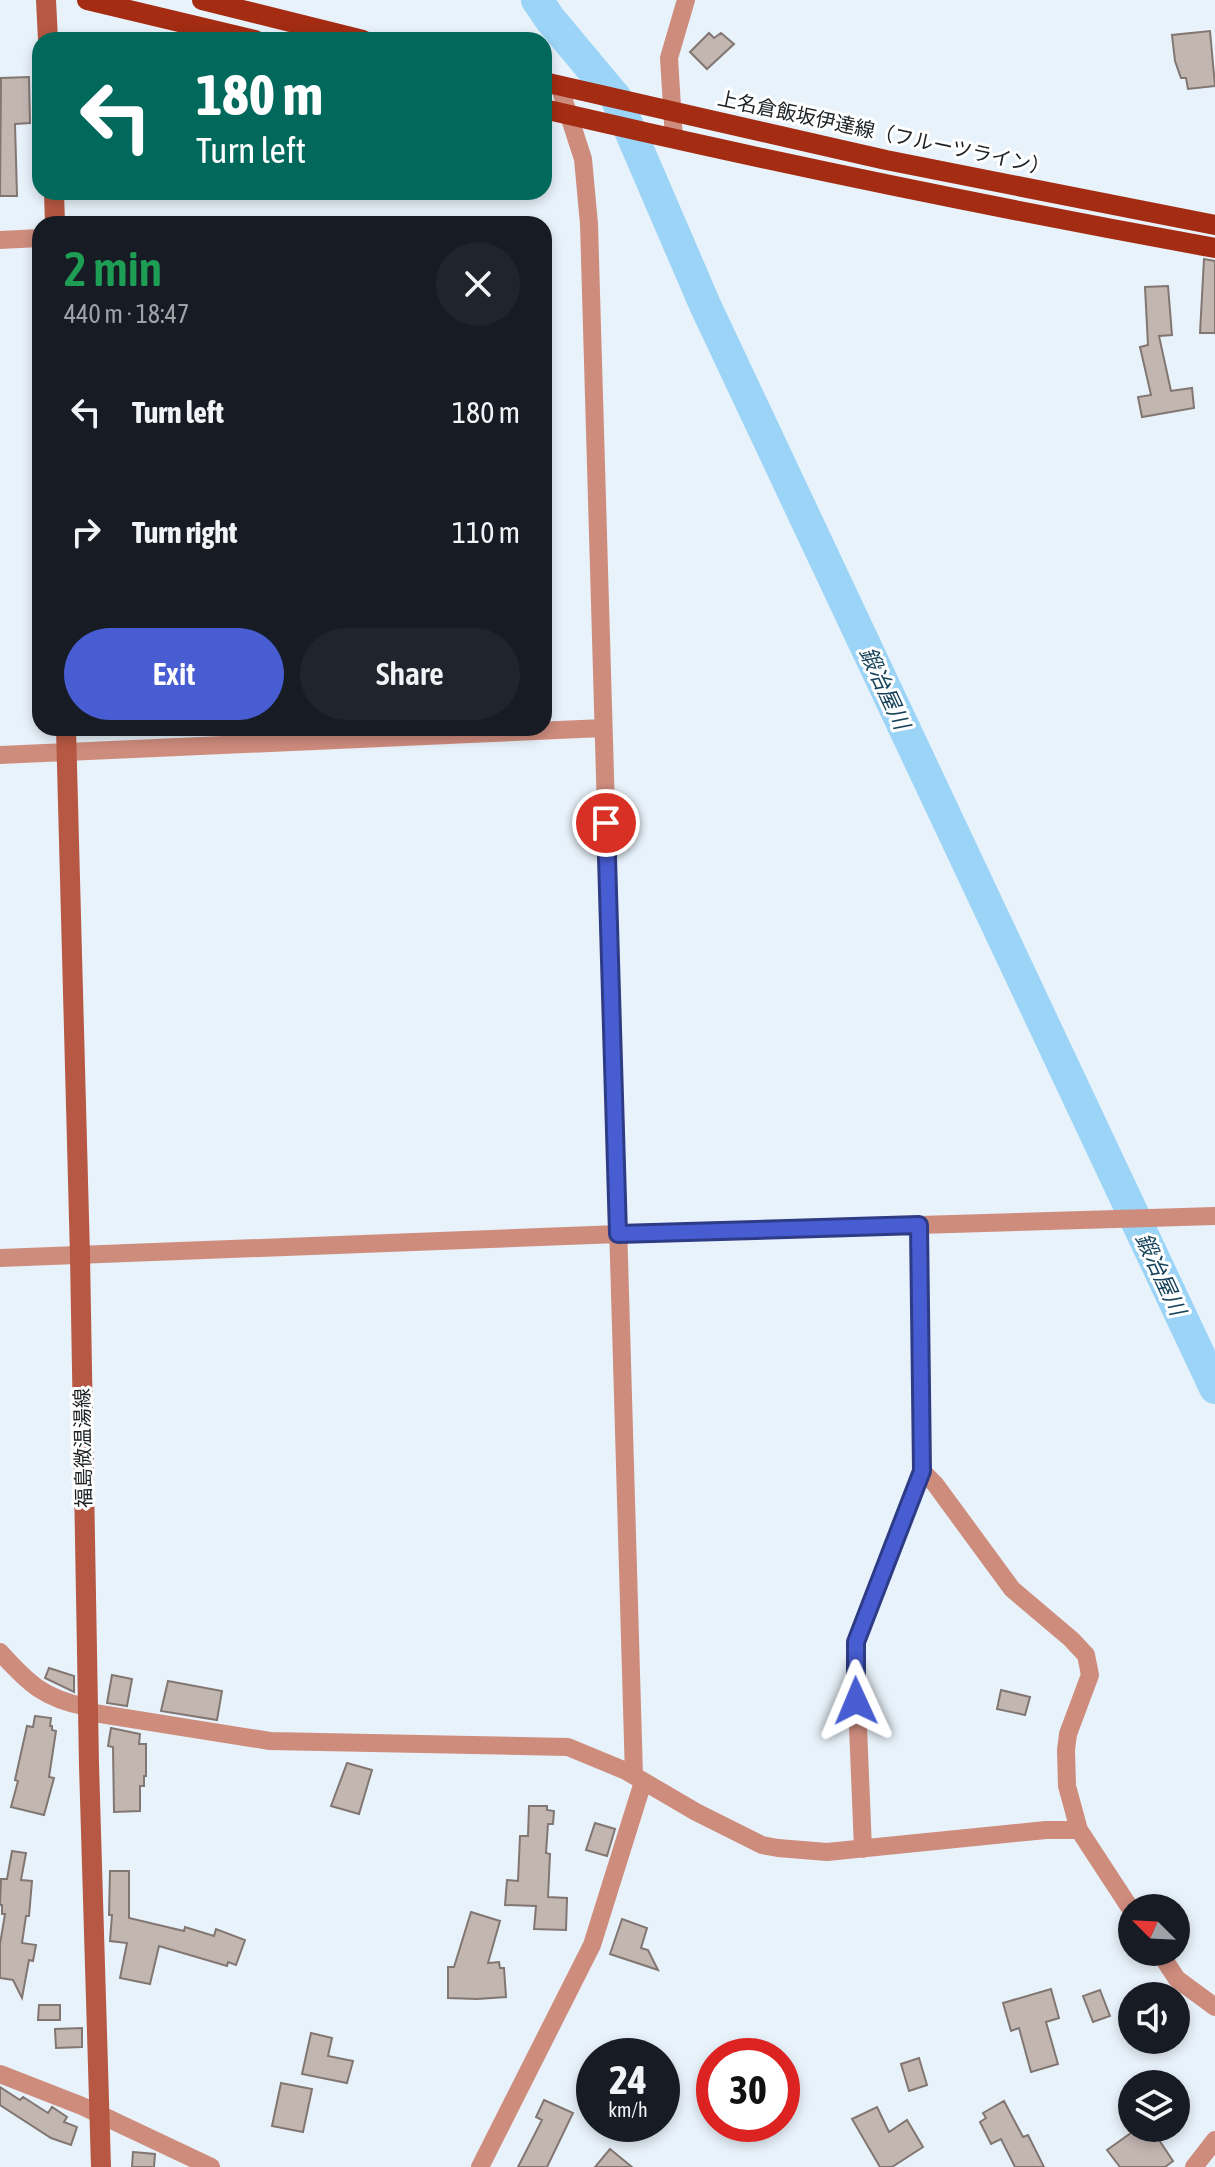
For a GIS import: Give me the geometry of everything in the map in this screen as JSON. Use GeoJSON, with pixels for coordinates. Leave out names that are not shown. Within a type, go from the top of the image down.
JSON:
{"type":"FeatureCollection","features":[{"type":"Feature","properties":{"kind":"main road"},"geometry":{"type":"LineString","coordinates":[[46,0],[48,32]]}},
{"type":"Feature","properties":{"kind":"main road"},"geometry":{"type":"LineString","coordinates":[[87,0],[221,32]]}},
{"type":"Feature","properties":{"kind":"main road"},"geometry":{"type":"LineString","coordinates":[[202,0],[331,32]]}},
{"type":"Feature","properties":{"kind":"main road","name":"上名倉飯坂伊達線（フルーツライン）"},"geometry":{"type":"LineString","coordinates":[[552,83],[886,160],[1215,225]]}},
{"type":"Feature","properties":{"kind":"main road"},"geometry":{"type":"LineString","coordinates":[[552,111],[1014,210],[1215,248]]}},
{"type":"Feature","properties":{"kind":"main road","name":"福島微温湯線"},"geometry":{"type":"LineString","coordinates":[[66,736],[101,2167]]}},
{"type":"Feature","properties":{"kind":"street"},"geometry":{"type":"LineString","coordinates":[[670,138],[669,58],[686,0]]}},
{"type":"Feature","properties":{"kind":"street"},"geometry":{"type":"LineString","coordinates":[[480,2167],[592,1945],[638,1779],[618,1234],[589,224],[578,117],[552,83]]}},
{"type":"Feature","properties":{"kind":"street"},"geometry":{"type":"LineString","coordinates":[[0,240],[32,238]]}},
{"type":"Feature","properties":{"kind":"street"},"geometry":{"type":"LineString","coordinates":[[552,730],[603,728]]}},
{"type":"Feature","properties":{"kind":"street"},"geometry":{"type":"LineString","coordinates":[[0,755],[438,736]]}},
{"type":"Feature","properties":{"kind":"street"},"geometry":{"type":"LineString","coordinates":[[0,1258],[618,1234],[1215,1216]]}},
{"type":"Feature","properties":{"kind":"street"},"geometry":{"type":"LineString","coordinates":[[863,1849],[856,1642],[922,1471],[919,1225]]}},
{"type":"Feature","properties":{"kind":"street"},"geometry":{"type":"LineString","coordinates":[[922,1471],[935,1484],[1012,1589],[1086,1655],[1090,1675],[1068,1734],[1067,1786],[1079,1830],[1121,1894]]}},
{"type":"Feature","properties":{"kind":"street"},"geometry":{"type":"LineString","coordinates":[[0,1652],[27,1682],[50,1696],[88,1710],[270,1741],[555,1745],[579,1750],[762,1845],[812,1851],[863,1849],[1046,1830],[1079,1830]]}},
{"type":"Feature","properties":{"kind":"street"},"geometry":{"type":"LineString","coordinates":[[1168,1966],[1177,1979],[1215,2007]]}},
{"type":"Feature","properties":{"kind":"street"},"geometry":{"type":"LineString","coordinates":[[0,2074],[99,2114],[211,2167]]}},
{"type":"Feature","properties":{"kind":"street"},"geometry":{"type":"LineString","coordinates":[[1194,2167],[1215,2140]]}},
{"type":"Feature","properties":{"kind":"building"},"geometry":{"type":"Polygon","coordinates":[[[1210,31],[1215,86],[1188,89],[1186,78],[1181,78],[1175,61],[1172,35],[1210,31]]]}},
{"type":"Feature","properties":{"kind":"building"},"geometry":{"type":"Polygon","coordinates":[[[709,33],[714,38],[721,33],[734,44],[707,69],[690,52],[709,33]]]}},
{"type":"Feature","properties":{"kind":"building"},"geometry":{"type":"Polygon","coordinates":[[[29,77],[30,123],[15,124],[17,196],[0,196],[1,78],[29,77]]]}},
{"type":"Feature","properties":{"kind":"building"},"geometry":{"type":"Polygon","coordinates":[[[1204,259],[1215,261],[1215,333],[1200,333],[1204,259]]]}},
{"type":"Feature","properties":{"kind":"building"},"geometry":{"type":"Polygon","coordinates":[[[1168,286],[1172,335],[1159,336],[1171,391],[1192,388],[1194,408],[1142,417],[1138,397],[1151,395],[1140,347],[1148,345],[1145,287],[1168,286]]]}},
{"type":"Feature","properties":{"kind":"building"},"geometry":{"type":"Polygon","coordinates":[[[49,1668],[74,1676],[74,1692],[45,1678],[49,1668]]]}},
{"type":"Feature","properties":{"kind":"building"},"geometry":{"type":"Polygon","coordinates":[[[112,1675],[132,1679],[127,1706],[107,1703],[112,1675]]]}},
{"type":"Feature","properties":{"kind":"building"},"geometry":{"type":"Polygon","coordinates":[[[168,1681],[222,1691],[217,1720],[161,1711],[168,1681]]]}},
{"type":"Feature","properties":{"kind":"building"},"geometry":{"type":"Polygon","coordinates":[[[1001,1690],[1030,1697],[1025,1715],[997,1709],[1001,1690]]]}},
{"type":"Feature","properties":{"kind":"building"},"geometry":{"type":"Polygon","coordinates":[[[35,1716],[51,1718],[50,1726],[56,1731],[49,1777],[54,1778],[44,1815],[11,1807],[27,1726],[33,1727],[35,1716]]]}},
{"type":"Feature","properties":{"kind":"building"},"geometry":{"type":"Polygon","coordinates":[[[111,1728],[140,1734],[139,1744],[146,1744],[146,1776],[144,1786],[140,1786],[140,1811],[114,1812],[113,1747],[108,1746],[111,1728]]]}},
{"type":"Feature","properties":{"kind":"building"},"geometry":{"type":"Polygon","coordinates":[[[347,1763],[372,1770],[359,1814],[331,1806],[347,1763]]]}},
{"type":"Feature","properties":{"kind":"building"},"geometry":{"type":"Polygon","coordinates":[[[529,1806],[547,1806],[547,1810],[554,1811],[553,1824],[548,1824],[548,1897],[567,1898],[566,1930],[534,1929],[536,1906],[505,1905],[507,1880],[518,1881],[520,1836],[528,1836],[529,1806]]]}},
{"type":"Feature","properties":{"kind":"building"},"geometry":{"type":"Polygon","coordinates":[[[595,1823],[615,1829],[607,1856],[586,1850],[595,1823]]]}},
{"type":"Feature","properties":{"kind":"building"},"geometry":{"type":"Polygon","coordinates":[[[12,1851],[26,1853],[21,1880],[32,1881],[29,1916],[26,1916],[22,1943],[36,1945],[33,1961],[29,1960],[22,1998],[13,1980],[0,1978],[0,1944],[5,1914],[2,1914],[0,1905],[1,1879],[7,1879],[12,1851]]]}},
{"type":"Feature","properties":{"kind":"building"},"geometry":{"type":"Polygon","coordinates":[[[110,1871],[129,1871],[129,1918],[184,1931],[185,1927],[214,1936],[216,1929],[245,1940],[236,1965],[228,1962],[227,1966],[159,1946],[150,1984],[120,1978],[127,1943],[110,1941],[110,1871]]]}},
{"type":"Feature","properties":{"kind":"building"},"geometry":{"type":"Polygon","coordinates":[[[471,1912],[500,1921],[488,1963],[499,1962],[500,1968],[504,1968],[506,1997],[448,1998],[448,1967],[454,1967],[471,1912]]]}},
{"type":"Feature","properties":{"kind":"building"},"geometry":{"type":"Polygon","coordinates":[[[622,1919],[647,1928],[641,1948],[648,1950],[658,1970],[610,1954],[622,1919]]]}},
{"type":"Feature","properties":{"kind":"building"},"geometry":{"type":"Polygon","coordinates":[[[1051,1989],[1059,2018],[1046,2022],[1058,2064],[1031,2072],[1019,2028],[1011,2031],[1003,2003],[1051,1989]]]}},
{"type":"Feature","properties":{"kind":"building"},"geometry":{"type":"Polygon","coordinates":[[[1100,1990],[1110,2016],[1093,2022],[1083,1996],[1100,1990]]]}},
{"type":"Feature","properties":{"kind":"building"},"geometry":{"type":"Polygon","coordinates":[[[39,2005],[60,2005],[60,2020],[38,2020],[39,2005]]]}},
{"type":"Feature","properties":{"kind":"building"},"geometry":{"type":"Polygon","coordinates":[[[82,2028],[82,2047],[56,2048],[55,2029],[82,2028]]]}},
{"type":"Feature","properties":{"kind":"building"},"geometry":{"type":"Polygon","coordinates":[[[311,2033],[332,2038],[328,2056],[353,2061],[347,2083],[302,2074],[311,2033]]]}},
{"type":"Feature","properties":{"kind":"building"},"geometry":{"type":"Polygon","coordinates":[[[919,2058],[927,2085],[909,2091],[901,2064],[919,2058]]]}},
{"type":"Feature","properties":{"kind":"building"},"geometry":{"type":"Polygon","coordinates":[[[281,2083],[312,2089],[303,2132],[272,2126],[281,2083]]]}},
{"type":"Feature","properties":{"kind":"building"},"geometry":{"type":"Polygon","coordinates":[[[0,2087],[48,2113],[52,2107],[67,2117],[64,2122],[77,2127],[71,2145],[51,2138],[0,2105],[0,2087]]]}},
{"type":"Feature","properties":{"kind":"building"},"geometry":{"type":"Polygon","coordinates":[[[544,2100],[573,2113],[547,2167],[518,2167],[542,2120],[536,2117],[544,2100]]]}},
{"type":"Feature","properties":{"kind":"building"},"geometry":{"type":"Polygon","coordinates":[[[1004,2101],[1023,2137],[1028,2135],[1044,2167],[1015,2167],[1001,2139],[991,2144],[980,2122],[986,2118],[983,2113],[1004,2101]]]}},
{"type":"Feature","properties":{"kind":"building"},"geometry":{"type":"Polygon","coordinates":[[[877,2107],[889,2132],[907,2120],[923,2147],[892,2167],[880,2167],[852,2119],[877,2107]]]}},
{"type":"Feature","properties":{"kind":"building"},"geometry":{"type":"Polygon","coordinates":[[[1118,2142],[1160,2142],[1173,2161],[1165,2167],[1120,2167],[1107,2150],[1118,2142]]]}},
{"type":"Feature","properties":{"kind":"building"},"geometry":{"type":"Polygon","coordinates":[[[610,2149],[632,2167],[595,2167],[610,2149]]]}},
{"type":"Feature","properties":{"kind":"building"},"geometry":{"type":"Polygon","coordinates":[[[133,2152],[155,2154],[154,2167],[132,2167],[133,2152]]]}},
{"type":"Feature","properties":{"kind":"waterway","name":"鍛冶屋川"},"geometry":{"type":"LineString","coordinates":[[537,0],[616,98],[705,305],[1215,1388]]}},
{"type":"Feature","properties":{"kind":"route"},"geometry":{"type":"LineString","coordinates":[[606,823],[618,1234],[919,1225],[922,1471],[856,1642],[856,1701]]}}]}
